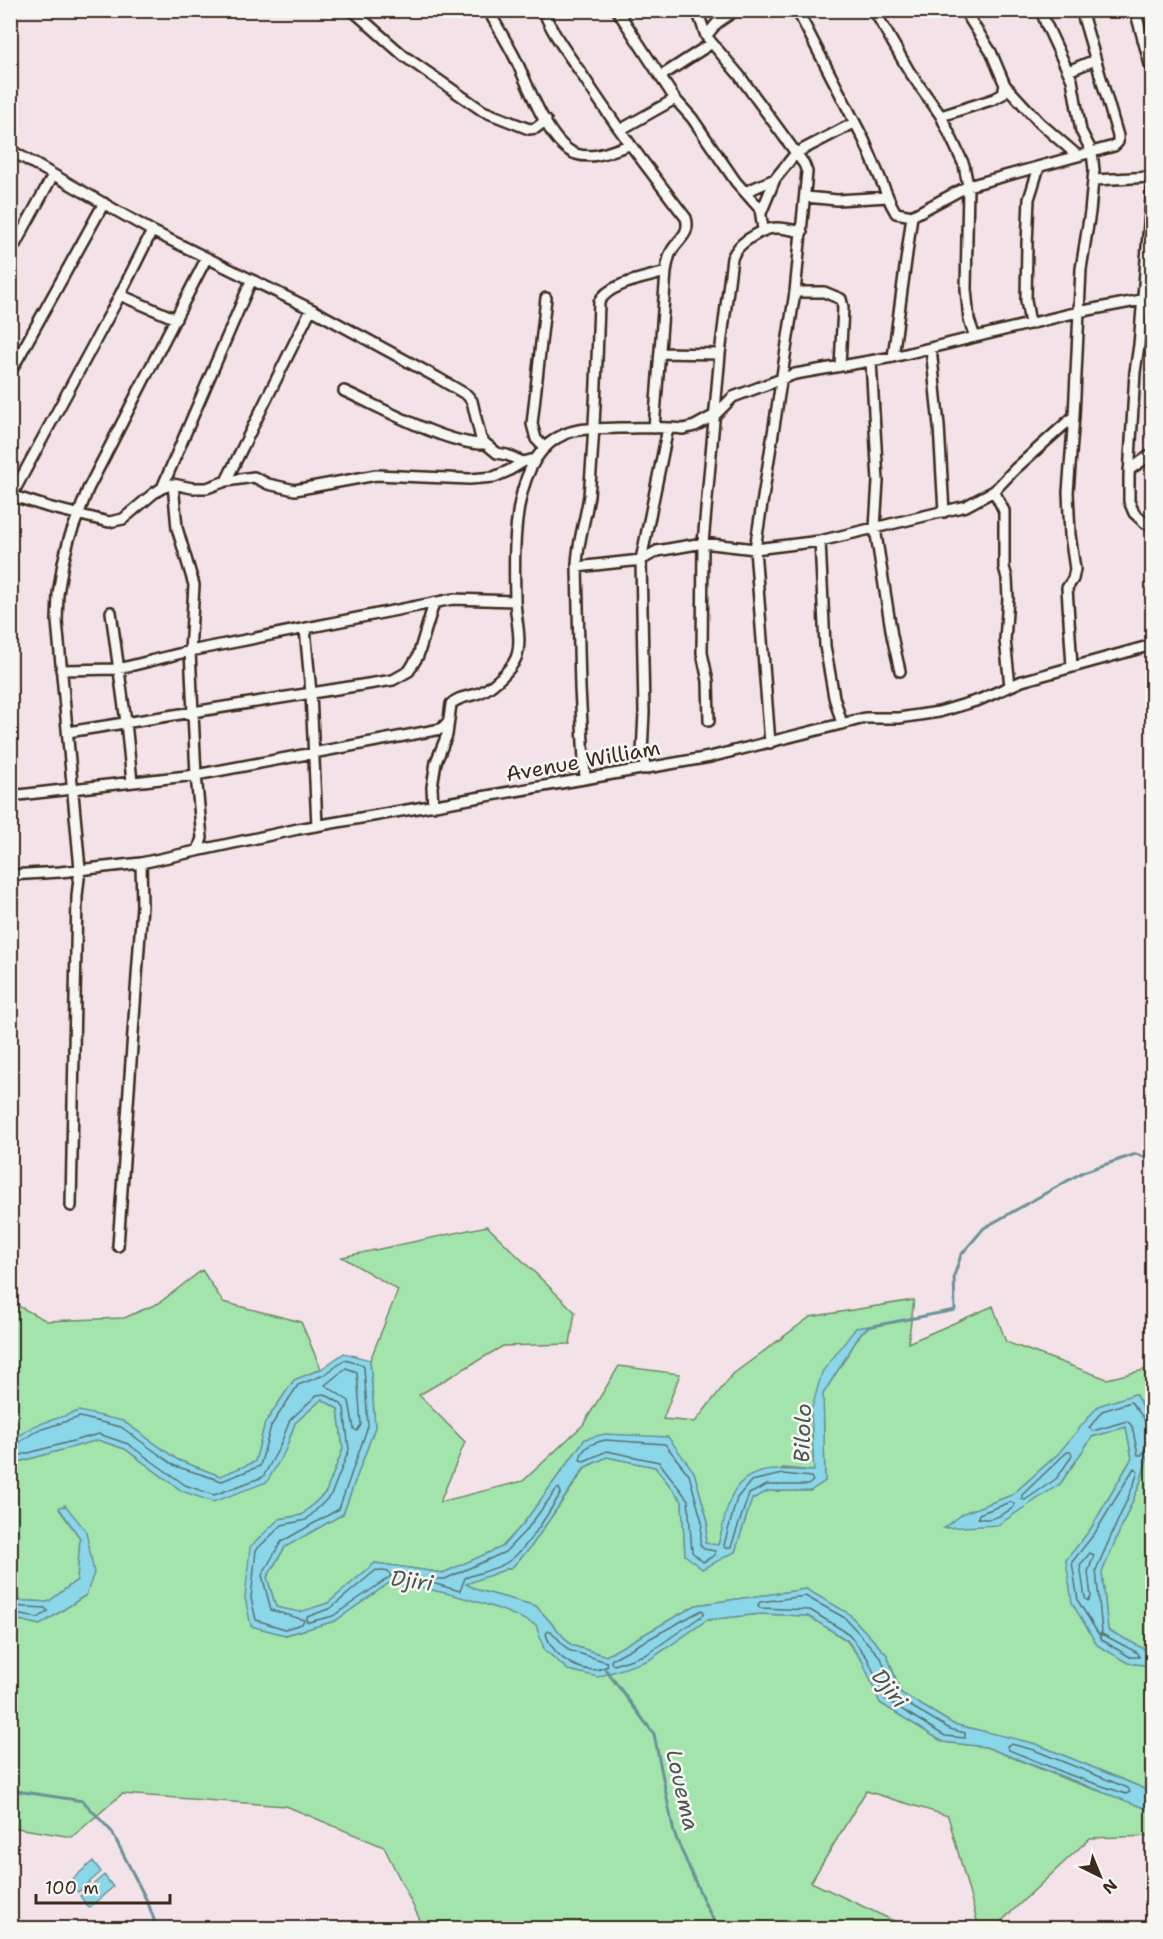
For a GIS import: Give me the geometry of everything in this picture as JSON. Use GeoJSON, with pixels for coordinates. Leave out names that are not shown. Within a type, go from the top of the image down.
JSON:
{"type":"FeatureCollection","features":[{"type":"Feature","properties":{"kind":"street"},"geometry":{"type":"LineString","coordinates":[[352,10],[404,56],[483,111],[529,129],[536,128],[546,120]]}},
{"type":"Feature","properties":{"kind":"street"},"geometry":{"type":"LineString","coordinates":[[488,10],[546,120],[564,147],[577,154],[601,155],[630,145]]}},
{"type":"Feature","properties":{"kind":"street"},"geometry":{"type":"LineString","coordinates":[[543,10],[549,25],[630,145],[686,218],[688,226],[684,237],[669,255],[666,272],[654,428]]}},
{"type":"Feature","properties":{"kind":"street"},"geometry":{"type":"LineString","coordinates":[[617,10],[675,99],[692,118],[745,192],[760,208],[763,229]]}},
{"type":"Feature","properties":{"kind":"street"},"geometry":{"type":"LineString","coordinates":[[697,10],[709,40],[739,75],[804,164],[807,172],[795,292],[755,549],[770,743]]}},
{"type":"Feature","properties":{"kind":"street"},"geometry":{"type":"LineString","coordinates":[[661,75],[709,40],[717,23],[736,10]]}},
{"type":"Feature","properties":{"kind":"street"},"geometry":{"type":"LineString","coordinates":[[797,10],[864,140],[896,213],[912,216],[968,186],[1114,146],[1118,142],[1119,136],[1081,10]]}},
{"type":"Feature","properties":{"kind":"street"},"geometry":{"type":"LineString","coordinates":[[874,10],[909,71],[941,116],[960,152],[968,186],[966,289],[969,320],[975,337]]}},
{"type":"Feature","properties":{"kind":"street"},"geometry":{"type":"LineString","coordinates":[[964,10],[991,52],[1005,85],[1040,123],[1078,156]]}},
{"type":"Feature","properties":{"kind":"street"},"geometry":{"type":"LineString","coordinates":[[1041,10],[1072,80],[1081,131],[1092,152],[1094,180],[1081,269],[1067,510],[1075,569],[1073,579],[1067,588],[1072,667]]}},
{"type":"Feature","properties":{"kind":"street"},"geometry":{"type":"LineString","coordinates":[[1135,10],[1152,72]]}},
{"type":"Feature","properties":{"kind":"street"},"geometry":{"type":"LineString","coordinates":[[1068,71],[1095,60]]}},
{"type":"Feature","properties":{"kind":"street"},"geometry":{"type":"LineString","coordinates":[[941,116],[994,99],[1003,94],[1005,85]]}},
{"type":"Feature","properties":{"kind":"street"},"geometry":{"type":"LineString","coordinates":[[620,130],[675,99]]}},
{"type":"Feature","properties":{"kind":"street"},"geometry":{"type":"LineString","coordinates":[[761,213],[775,179],[796,153],[854,123]]}},
{"type":"Feature","properties":{"kind":"street"},"geometry":{"type":"LineString","coordinates":[[10,150],[152,231],[311,309],[467,395],[475,411],[481,439],[497,453],[523,462]]}},
{"type":"Feature","properties":{"kind":"street"},"geometry":{"type":"LineString","coordinates":[[1030,324],[1026,300],[1029,199],[1039,167]]}},
{"type":"Feature","properties":{"kind":"street"},"geometry":{"type":"LineString","coordinates":[[10,254],[53,175]]}},
{"type":"Feature","properties":{"kind":"street"},"geometry":{"type":"LineString","coordinates":[[1094,180],[1152,177]]}},
{"type":"Feature","properties":{"kind":"street"},"geometry":{"type":"LineString","coordinates":[[745,192],[775,179]]}},
{"type":"Feature","properties":{"kind":"street"},"geometry":{"type":"LineString","coordinates":[[1152,187],[1148,299],[1135,372],[1129,470],[1129,501],[1134,513],[1145,523],[1152,525]]}},
{"type":"Feature","properties":{"kind":"street"},"geometry":{"type":"LineString","coordinates":[[806,197],[837,200],[888,197]]}},
{"type":"Feature","properties":{"kind":"street"},"geometry":{"type":"LineString","coordinates":[[10,373],[104,203]]}},
{"type":"Feature","properties":{"kind":"street"},"geometry":{"type":"LineString","coordinates":[[893,357],[912,216]]}},
{"type":"Feature","properties":{"kind":"street"},"geometry":{"type":"LineString","coordinates":[[709,721],[708,681],[702,653],[703,543],[720,354],[732,258],[737,248],[763,229],[778,227],[802,232]]}},
{"type":"Feature","properties":{"kind":"street"},"geometry":{"type":"LineString","coordinates":[[152,231],[120,295],[11,495],[109,522],[117,521],[134,511],[162,488],[173,484],[207,488],[226,481],[254,477],[268,484],[295,490],[376,475],[470,479],[494,477],[523,462],[535,459]]}},
{"type":"Feature","properties":{"kind":"street"},"geometry":{"type":"LineString","coordinates":[[71,1206],[77,896],[80,869],[57,621],[58,594],[63,563],[88,489],[206,259]]}},
{"type":"Feature","properties":{"kind":"street"},"geometry":{"type":"LineString","coordinates":[[585,779],[576,567],[577,551],[589,497],[595,429],[599,303],[603,295],[612,289],[666,272]]}},
{"type":"Feature","properties":{"kind":"street"},"geometry":{"type":"LineString","coordinates":[[162,488],[251,281]]}},
{"type":"Feature","properties":{"kind":"street"},"geometry":{"type":"LineString","coordinates":[[795,292],[824,292],[840,300],[843,307],[840,366]]}},
{"type":"Feature","properties":{"kind":"street"},"geometry":{"type":"LineString","coordinates":[[120,295],[176,319]]}},
{"type":"Feature","properties":{"kind":"street"},"geometry":{"type":"LineString","coordinates":[[545,448],[536,439],[532,424],[546,298]]}},
{"type":"Feature","properties":{"kind":"street"},"geometry":{"type":"LineString","coordinates":[[433,806],[432,787],[436,762],[447,735],[453,701],[479,694],[501,677],[516,658],[518,642],[514,601],[520,494],[535,459],[562,434],[595,429],[683,429],[695,426],[715,415],[733,397],[795,374],[893,357],[1078,312],[1148,299]]}},
{"type":"Feature","properties":{"kind":"street"},"geometry":{"type":"LineString","coordinates":[[226,481],[311,309]]}},
{"type":"Feature","properties":{"kind":"street"},"geometry":{"type":"LineString","coordinates":[[931,348],[941,447],[944,512]]}},
{"type":"Feature","properties":{"kind":"street"},"geometry":{"type":"LineString","coordinates":[[660,353],[720,354]]}},
{"type":"Feature","properties":{"kind":"street"},"geometry":{"type":"LineString","coordinates":[[872,361],[878,481],[875,528],[892,636],[900,671]]}},
{"type":"Feature","properties":{"kind":"street"},"geometry":{"type":"LineString","coordinates":[[344,391],[456,440],[486,444]]}},
{"type":"Feature","properties":{"kind":"street"},"geometry":{"type":"LineString","coordinates":[[576,567],[641,560],[657,551],[703,543],[755,549],[820,541],[966,506],[994,491],[1074,416]]}},
{"type":"Feature","properties":{"kind":"street"},"geometry":{"type":"LineString","coordinates":[[646,769],[642,753],[644,712],[641,560],[668,428]]}},
{"type":"Feature","properties":{"kind":"street"},"geometry":{"type":"LineString","coordinates":[[1129,470],[1152,454]]}},
{"type":"Feature","properties":{"kind":"street"},"geometry":{"type":"LineString","coordinates":[[173,484],[177,528],[194,585],[190,651],[196,775],[202,838],[198,850]]}},
{"type":"Feature","properties":{"kind":"street"},"geometry":{"type":"LineString","coordinates":[[994,491],[1004,511],[1004,567],[1008,598],[1005,640],[1010,686]]}},
{"type":"Feature","properties":{"kind":"street"},"geometry":{"type":"LineString","coordinates":[[820,541],[825,646],[834,696],[842,724]]}},
{"type":"Feature","properties":{"kind":"street"},"geometry":{"type":"LineString","coordinates":[[61,670],[118,669],[190,651],[434,603],[474,599],[514,601]]}},
{"type":"Feature","properties":{"kind":"street"},"geometry":{"type":"LineString","coordinates":[[68,732],[393,680],[409,670],[418,656],[434,603]]}},
{"type":"Feature","properties":{"kind":"street"},"geometry":{"type":"LineString","coordinates":[[111,612],[132,782]]}},
{"type":"Feature","properties":{"kind":"street"},"geometry":{"type":"LineString","coordinates":[[305,629],[311,693],[317,826]]}},
{"type":"Feature","properties":{"kind":"street","name":"Avenue William"},"geometry":{"type":"LineString","coordinates":[[10,875],[141,863],[317,826],[646,769],[770,743],[865,718],[899,718],[939,712],[1010,686],[1152,645]]}},
{"type":"Feature","properties":{"kind":"street"},"geometry":{"type":"LineString","coordinates":[[10,796],[196,775],[441,729],[450,719]]}},
{"type":"Feature","properties":{"kind":"street"},"geometry":{"type":"LineString","coordinates":[[118,1246],[141,905],[141,863]]}},
{"type":"Feature","properties":{"kind":"green space"},"geometry":{"type":"Polygon","coordinates":[[[487,1226],[575,1312],[570,1344],[503,1346],[419,1395],[465,1442],[440,1502],[523,1481],[583,1425],[619,1366],[680,1374],[663,1419],[695,1422],[733,1374],[810,1317],[914,1300],[908,1343],[993,1306],[1006,1342],[1107,1379],[1152,1368],[1152,1421],[1135,1394],[1058,1454],[1012,1495],[964,1513],[1060,1484],[1092,1437],[1126,1427],[1132,1458],[1090,1530],[1066,1561],[1128,1663],[1152,1666],[1152,1794],[1138,1786],[1036,1744],[953,1724],[901,1693],[887,1655],[848,1613],[806,1589],[696,1605],[606,1656],[571,1645],[536,1606],[478,1590],[465,1584],[512,1567],[530,1548],[586,1467],[607,1457],[655,1467],[682,1501],[685,1555],[735,1552],[752,1499],[768,1491],[810,1491],[825,1481],[823,1394],[861,1333],[869,1327],[856,1328],[811,1411],[814,1471],[783,1468],[732,1495],[718,1545],[705,1543],[708,1522],[694,1472],[585,1439],[523,1524],[502,1547],[443,1573],[375,1563],[328,1603],[300,1613],[276,1607],[267,1577],[285,1547],[343,1514],[375,1427],[370,1360],[398,1290],[342,1257],[487,1226]]]}},
{"type":"Feature","properties":{"kind":"green space"},"geometry":{"type":"Polygon","coordinates":[[[202,1270],[223,1302],[301,1322],[321,1369],[294,1380],[265,1423],[255,1462],[220,1476],[178,1460],[123,1421],[34,1426],[11,1441],[10,1289],[20,1307],[47,1321],[124,1318],[159,1303],[202,1270]]]}},
{"type":"Feature","properties":{"kind":"green space"},"geometry":{"type":"Polygon","coordinates":[[[322,1399],[338,1409],[343,1449],[326,1492],[302,1515],[279,1519],[251,1626],[286,1635],[335,1621],[389,1583],[407,1585],[483,1603],[537,1625],[544,1649],[568,1670],[649,1660],[707,1620],[760,1614],[809,1616],[846,1640],[863,1662],[880,1703],[943,1742],[986,1747],[1068,1780],[1150,1809],[1152,1811],[1152,1836],[1090,1838],[994,1928],[979,1928],[948,1816],[866,1791],[811,1882],[909,1928],[424,1928],[384,1847],[286,1806],[122,1794],[72,1837],[11,1827],[11,1618],[40,1625],[86,1595],[86,1531],[59,1509],[80,1538],[77,1580],[48,1602],[11,1600],[11,1464],[98,1440],[125,1449],[182,1491],[285,1451],[295,1423],[322,1399]]]}},
{"type":"Feature","properties":{"kind":"green space"},"geometry":{"type":"Polygon","coordinates":[[[1152,1442],[1152,1649],[1144,1649],[1108,1630],[1102,1572],[1139,1486],[1152,1442]]]}},
{"type":"Feature","properties":{"kind":"water","name":"Djiri"},"geometry":{"type":"Polygon","coordinates":[[[870,1326],[861,1333],[823,1394],[825,1481],[810,1491],[768,1491],[752,1499],[735,1552],[702,1569],[685,1555],[682,1501],[655,1467],[607,1457],[585,1467],[530,1548],[512,1567],[466,1584],[478,1590],[536,1606],[571,1645],[606,1656],[696,1605],[806,1589],[848,1613],[887,1655],[901,1693],[953,1724],[1036,1744],[1138,1786],[1152,1794],[1152,1811],[986,1747],[943,1742],[880,1703],[863,1662],[847,1640],[808,1616],[760,1614],[707,1620],[649,1660],[598,1677],[568,1670],[544,1649],[536,1625],[520,1617],[445,1593],[407,1585],[389,1583],[335,1621],[285,1635],[251,1626],[245,1598],[250,1547],[279,1519],[302,1515],[326,1492],[343,1449],[338,1409],[322,1399],[295,1423],[285,1451],[267,1482],[213,1502],[182,1491],[125,1449],[98,1440],[11,1464],[11,1441],[34,1426],[79,1411],[123,1421],[178,1460],[220,1476],[255,1462],[265,1423],[294,1380],[321,1369],[344,1353],[370,1360],[375,1427],[343,1514],[285,1547],[267,1577],[276,1607],[300,1612],[328,1603],[375,1563],[443,1573],[502,1547],[523,1524],[585,1439],[605,1434],[668,1437],[694,1472],[708,1522],[705,1543],[718,1545],[732,1495],[747,1478],[768,1471],[814,1471],[811,1411],[822,1372],[856,1328],[870,1326]]]}},
{"type":"Feature","properties":{"kind":"water"},"geometry":{"type":"Polygon","coordinates":[[[1135,1394],[1152,1421],[1152,1442],[1139,1486],[1102,1572],[1108,1630],[1144,1649],[1152,1649],[1152,1666],[1128,1663],[1097,1645],[1072,1603],[1066,1560],[1090,1530],[1132,1458],[1126,1427],[1092,1437],[1060,1484],[998,1525],[944,1528],[964,1513],[1012,1495],[1058,1454],[1098,1406],[1135,1394]]]}},
{"type":"Feature","properties":{"kind":"water"},"geometry":{"type":"Polygon","coordinates":[[[65,1505],[86,1531],[94,1573],[86,1595],[40,1625],[11,1618],[11,1600],[48,1602],[77,1580],[80,1538],[59,1508],[65,1505]]]}},
{"type":"Feature","properties":{"kind":"water"},"geometry":{"type":"Polygon","coordinates":[[[93,1861],[101,1872],[78,1892],[67,1884],[93,1861]]]}},
{"type":"Feature","properties":{"kind":"water"},"geometry":{"type":"Polygon","coordinates":[[[104,1875],[113,1887],[89,1908],[80,1896],[104,1875]]]}},
{"type":"Feature","properties":{"kind":"waterway","name":"Bilolo"},"geometry":{"type":"LineString","coordinates":[[868,1327],[955,1310],[954,1276],[961,1255],[984,1228],[1083,1172],[1136,1154],[1152,1160]]}},
{"type":"Feature","properties":{"kind":"waterway","name":"Louema"},"geometry":{"type":"LineString","coordinates":[[606,1670],[654,1734],[674,1833],[718,1928]]}},
{"type":"Feature","properties":{"kind":"waterway"},"geometry":{"type":"LineString","coordinates":[[10,1790],[83,1801],[112,1832],[148,1903],[157,1928]]}}]}
